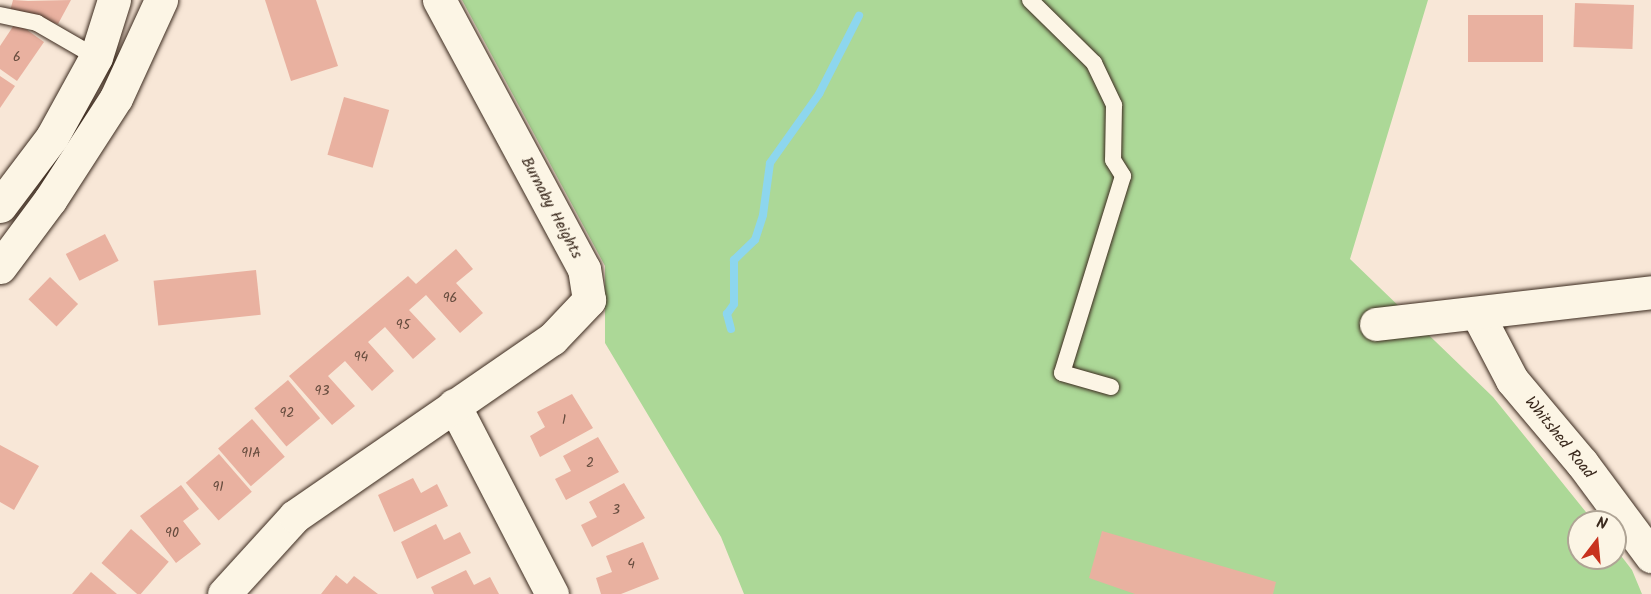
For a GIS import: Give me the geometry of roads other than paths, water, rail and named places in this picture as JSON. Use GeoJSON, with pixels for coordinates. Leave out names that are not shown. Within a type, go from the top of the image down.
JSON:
{"type":"FeatureCollection","features":[{"type":"Feature","properties":{"kind":"street"},"geometry":{"type":"LineString","coordinates":[[0,206],[52,137],[96,57],[114,0]]}},
{"type":"Feature","properties":{"kind":"street"},"geometry":{"type":"LineString","coordinates":[[0,267],[50,200],[116,98],[161,0]]}},
{"type":"Feature","properties":{"kind":"street","name":"Burnaby Heights"},"geometry":{"type":"LineString","coordinates":[[224,594],[295,516],[552,339],[589,300],[584,269],[440,0]]}},
{"type":"Feature","properties":{"kind":"street"},"geometry":{"type":"LineString","coordinates":[[1376,324],[1651,292]]}},
{"type":"Feature","properties":{"kind":"street","name":"Whitshed Road"},"geometry":{"type":"LineString","coordinates":[[1477,313],[1512,380],[1582,463],[1651,556]]}},
{"type":"Feature","properties":{"kind":"street"},"geometry":{"type":"LineString","coordinates":[[454,405],[552,594]]}},
{"type":"Feature","properties":{"kind":"lane"},"geometry":{"type":"LineString","coordinates":[[1030,0],[1094,63],[1114,105],[1113,160],[1123,176],[1062,374],[1112,387]]}},
{"type":"Feature","properties":{"kind":"lane"},"geometry":{"type":"LineString","coordinates":[[0,15],[37,23],[96,57]]}},
{"type":"Feature","properties":{"kind":"waterway"},"geometry":{"type":"LineString","coordinates":[[731,329],[727,314],[734,304],[734,260],[755,240],[763,215],[770,163],[819,94],[859,16]]}}]}
